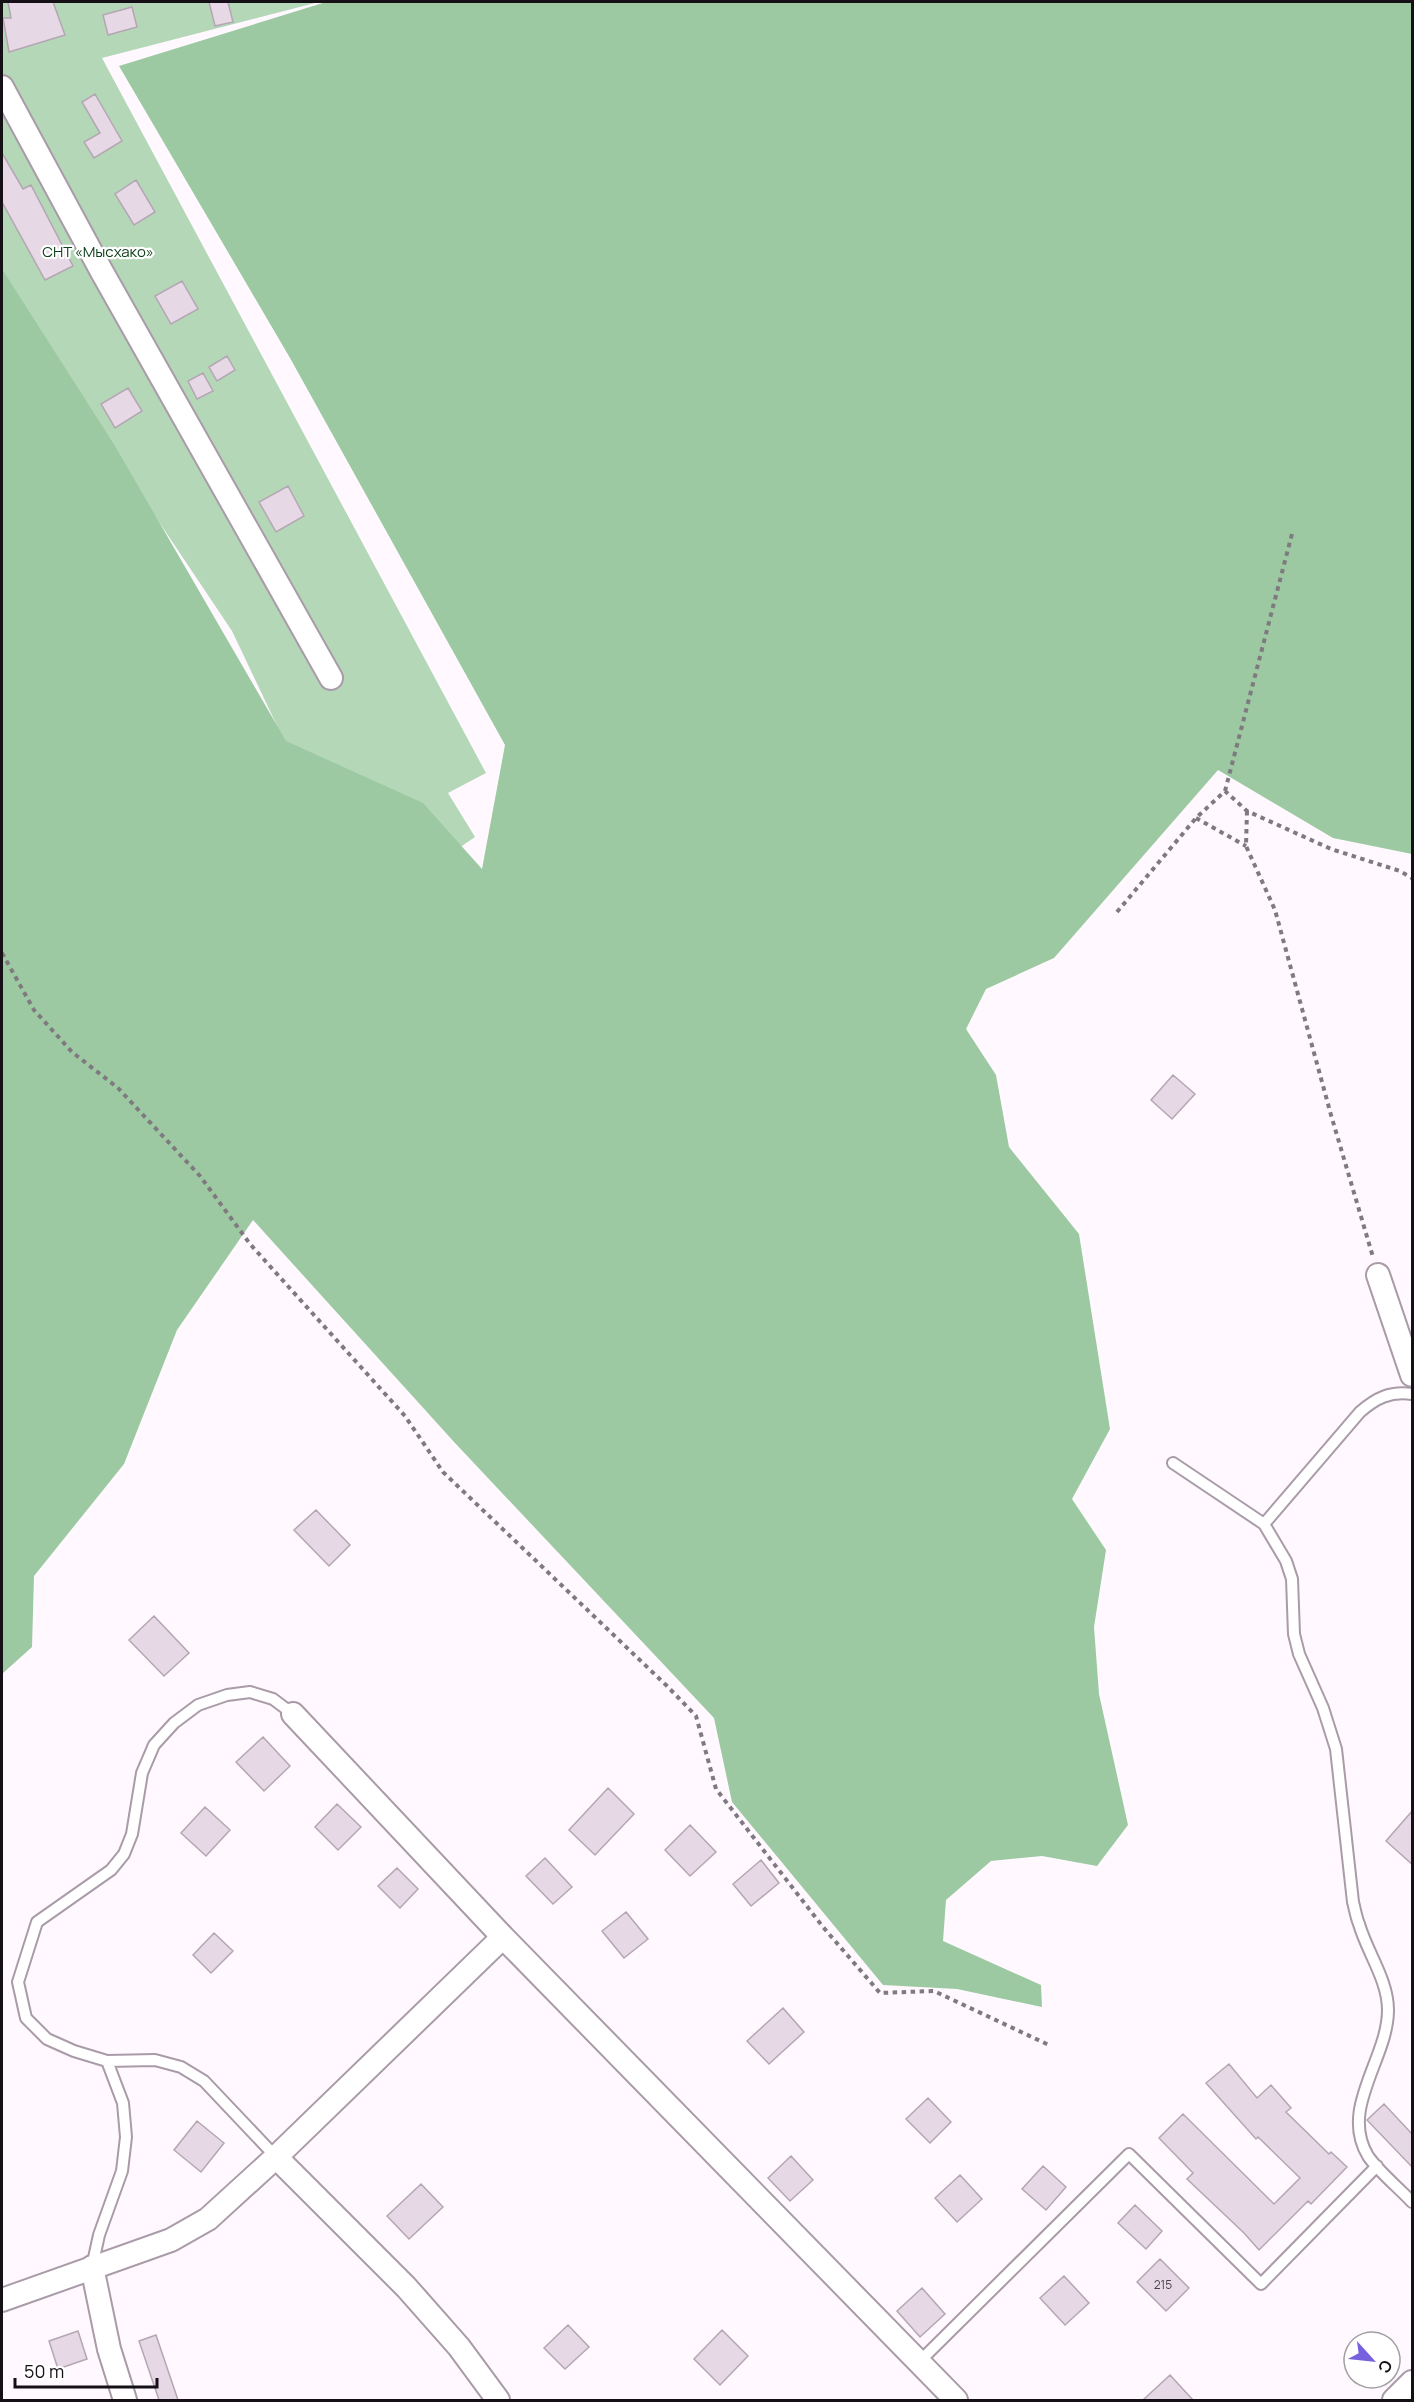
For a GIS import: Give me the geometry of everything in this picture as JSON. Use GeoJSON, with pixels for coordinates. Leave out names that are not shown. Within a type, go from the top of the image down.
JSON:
{"type":"FeatureCollection","features":[{"type":"Feature","properties":{"kind":"street"},"geometry":{"type":"LineString","coordinates":[[2,87],[102,272],[331,678]]}},
{"type":"Feature","properties":{"kind":"street"},"geometry":{"type":"LineString","coordinates":[[1378,1275],[1413,1375]]}},
{"type":"Feature","properties":{"kind":"street"},"geometry":{"type":"LineString","coordinates":[[292,1714],[502,1937],[956,2400]]}},
{"type":"Feature","properties":{"kind":"street"},"geometry":{"type":"LineString","coordinates":[[2,2300],[171,2240],[208,2219],[276,2157],[502,1937]]}},
{"type":"Feature","properties":{"kind":"street"},"geometry":{"type":"LineString","coordinates":[[276,2157],[406,2287],[459,2347],[498,2400]]}},
{"type":"Feature","properties":{"kind":"street"},"geometry":{"type":"LineString","coordinates":[[92,2267],[110,2349],[125,2400]]}},
{"type":"Feature","properties":{"kind":"street"},"geometry":{"type":"LineString","coordinates":[[1394,2400],[1413,2382]]}},
{"type":"Feature","properties":{"kind":"lane"},"geometry":{"type":"LineString","coordinates":[[1264,1524],[1360,1412],[1373,1401],[1389,1394],[1413,1394]]}},
{"type":"Feature","properties":{"kind":"lane"},"geometry":{"type":"LineString","coordinates":[[1173,1463],[1264,1524],[1286,1561],[1292,1579],[1294,1634],[1299,1654],[1330,1727],[1336,1749],[1353,1902],[1359,1924],[1385,1989],[1388,2010],[1385,2034],[1362,2099],[1359,2121],[1360,2138],[1369,2157],[1413,2202]]}},
{"type":"Feature","properties":{"kind":"lane"},"geometry":{"type":"LineString","coordinates":[[276,2157],[204,2081],[181,2067],[155,2060],[106,2061],[74,2052],[47,2039],[26,2018],[18,1982],[37,1922],[111,1870],[124,1854],[132,1833],[142,1773],[154,1744],[174,1723],[198,1705],[227,1695],[250,1692],[273,1699],[292,1714]]}},
{"type":"Feature","properties":{"kind":"lane"},"geometry":{"type":"LineString","coordinates":[[92,2267],[99,2235],[122,2172],[126,2137],[123,2103],[106,2061]]}},
{"type":"Feature","properties":{"kind":"lane"},"geometry":{"type":"LineString","coordinates":[[919,2362],[1130,2154],[1261,2284],[1377,2166]]}},
{"type":"Feature","properties":{"kind":"path"},"geometry":{"type":"LineString","coordinates":[[1117,912],[1196,818],[1225,790],[1292,534]]}},
{"type":"Feature","properties":{"kind":"path"},"geometry":{"type":"LineString","coordinates":[[1225,790],[1247,811],[1330,849],[1400,871],[1413,878]]}},
{"type":"Feature","properties":{"kind":"path"},"geometry":{"type":"LineString","coordinates":[[1247,811],[1246,846],[1275,910],[1330,1115],[1378,1275]]}},
{"type":"Feature","properties":{"kind":"path"},"geometry":{"type":"LineString","coordinates":[[1196,818],[1246,846]]}},
{"type":"Feature","properties":{"kind":"path"},"geometry":{"type":"LineString","coordinates":[[2,953],[34,1010],[72,1052],[118,1088],[200,1176],[250,1244],[405,1416],[443,1472],[668,1686],[696,1716],[716,1789],[823,1928],[880,1993],[934,1991],[1051,2046]]}},
{"type":"Feature","properties":{"kind":"green space","name":"СНТ «Мысхако»"},"geometry":{"type":"Polygon","coordinates":[[[2,2],[319,2],[102,58],[486,773],[448,793],[475,837],[440,861],[307,789],[232,631],[70,389],[2,279],[2,2]]]}},
{"type":"Feature","properties":{"kind":"green space"},"geometry":{"type":"Polygon","coordinates":[[[326,2],[1412,2],[1412,854],[1333,838],[1218,770],[1054,958],[986,989],[966,1029],[996,1075],[1009,1147],[1079,1234],[1110,1429],[1072,1499],[1106,1550],[1094,1627],[1099,1694],[1128,1825],[1097,1866],[1042,1856],[991,1861],[946,1900],[943,1941],[1041,1985],[1042,2007],[957,1989],[883,1985],[732,1802],[714,1718],[455,1443],[253,1220],[177,1330],[124,1464],[34,1576],[32,1647],[2,1674],[2,269],[115,446],[286,741],[423,803],[482,869],[505,745],[290,358],[119,66],[326,2]]]}},
{"type":"Feature","properties":{"kind":"building"},"geometry":{"type":"Polygon","coordinates":[[[8,2],[53,2],[65,35],[9,52],[3,18],[11,18],[8,2]]]}},
{"type":"Feature","properties":{"kind":"building"},"geometry":{"type":"Polygon","coordinates":[[[209,2],[228,2],[233,22],[215,26],[209,2]]]}},
{"type":"Feature","properties":{"kind":"building"},"geometry":{"type":"Polygon","coordinates":[[[132,7],[137,27],[108,35],[103,15],[132,7]]]}},
{"type":"Feature","properties":{"kind":"building"},"geometry":{"type":"Polygon","coordinates":[[[95,94],[122,141],[94,158],[84,142],[100,133],[82,102],[95,94]]]}},
{"type":"Feature","properties":{"kind":"building"},"geometry":{"type":"Polygon","coordinates":[[[2,153],[23,189],[31,185],[73,266],[45,280],[2,202],[2,153]]]}},
{"type":"Feature","properties":{"kind":"building"},"geometry":{"type":"Polygon","coordinates":[[[136,180],[155,212],[134,225],[115,194],[136,180]]]}},
{"type":"Feature","properties":{"kind":"building"},"geometry":{"type":"Polygon","coordinates":[[[182,281],[198,309],[171,324],[155,296],[182,281]]]}},
{"type":"Feature","properties":{"kind":"building"},"geometry":{"type":"Polygon","coordinates":[[[227,356],[235,370],[217,381],[209,367],[227,356]]]}},
{"type":"Feature","properties":{"kind":"building"},"geometry":{"type":"Polygon","coordinates":[[[203,373],[213,391],[197,399],[188,381],[203,373]]]}},
{"type":"Feature","properties":{"kind":"building"},"geometry":{"type":"Polygon","coordinates":[[[128,388],[142,411],[115,428],[101,404],[128,388]]]}},
{"type":"Feature","properties":{"kind":"building"},"geometry":{"type":"Polygon","coordinates":[[[288,486],[304,516],[276,532],[259,502],[288,486]]]}},
{"type":"Feature","properties":{"kind":"building"},"geometry":{"type":"Polygon","coordinates":[[[1173,1075],[1195,1094],[1172,1119],[1151,1100],[1173,1075]]]}},
{"type":"Feature","properties":{"kind":"building"},"geometry":{"type":"Polygon","coordinates":[[[316,1510],[350,1545],[329,1566],[294,1530],[316,1510]]]}},
{"type":"Feature","properties":{"kind":"building"},"geometry":{"type":"Polygon","coordinates":[[[154,1616],[189,1653],[164,1676],[129,1640],[154,1616]]]}},
{"type":"Feature","properties":{"kind":"building"},"geometry":{"type":"Polygon","coordinates":[[[263,1737],[290,1766],[264,1791],[236,1762],[263,1737]]]}},
{"type":"Feature","properties":{"kind":"building"},"geometry":{"type":"Polygon","coordinates":[[[608,1788],[634,1814],[595,1855],[569,1830],[608,1788]]]}},
{"type":"Feature","properties":{"kind":"building"},"geometry":{"type":"Polygon","coordinates":[[[337,1804],[361,1827],[338,1850],[315,1827],[337,1804]]]}},
{"type":"Feature","properties":{"kind":"building"},"geometry":{"type":"Polygon","coordinates":[[[205,1807],[230,1830],[206,1856],[181,1833],[205,1807]]]}},
{"type":"Feature","properties":{"kind":"building"},"geometry":{"type":"Polygon","coordinates":[[[1413,1810],[1413,1865],[1386,1841],[1413,1810]]]}},
{"type":"Feature","properties":{"kind":"building"},"geometry":{"type":"Polygon","coordinates":[[[690,1825],[716,1852],[690,1876],[665,1850],[690,1825]]]}},
{"type":"Feature","properties":{"kind":"building"},"geometry":{"type":"Polygon","coordinates":[[[545,1858],[572,1887],[553,1904],[526,1876],[545,1858]]]}},
{"type":"Feature","properties":{"kind":"building"},"geometry":{"type":"Polygon","coordinates":[[[761,1860],[779,1883],[751,1906],[733,1884],[761,1860]]]}},
{"type":"Feature","properties":{"kind":"building"},"geometry":{"type":"Polygon","coordinates":[[[397,1868],[418,1889],[400,1908],[378,1886],[397,1868]]]}},
{"type":"Feature","properties":{"kind":"building"},"geometry":{"type":"Polygon","coordinates":[[[626,1912],[648,1939],[624,1958],[602,1931],[626,1912]]]}},
{"type":"Feature","properties":{"kind":"building"},"geometry":{"type":"Polygon","coordinates":[[[214,1933],[233,1951],[211,1973],[193,1955],[214,1933]]]}},
{"type":"Feature","properties":{"kind":"building"},"geometry":{"type":"Polygon","coordinates":[[[783,2008],[804,2032],[769,2064],[747,2041],[783,2008]]]}},
{"type":"Feature","properties":{"kind":"building"},"geometry":{"type":"Polygon","coordinates":[[[1229,2064],[1257,2098],[1271,2085],[1291,2108],[1286,2112],[1329,2154],[1331,2152],[1347,2167],[1311,2204],[1308,2201],[1259,2250],[1187,2179],[1193,2173],[1159,2138],[1183,2114],[1274,2204],[1300,2178],[1258,2137],[1256,2139],[1206,2083],[1229,2064]]]}},
{"type":"Feature","properties":{"kind":"building"},"geometry":{"type":"Polygon","coordinates":[[[928,2098],[951,2122],[930,2143],[906,2119],[928,2098]]]}},
{"type":"Feature","properties":{"kind":"building"},"geometry":{"type":"Polygon","coordinates":[[[1384,2104],[1413,2135],[1413,2168],[1367,2120],[1384,2104]]]}},
{"type":"Feature","properties":{"kind":"building"},"geometry":{"type":"Polygon","coordinates":[[[197,2121],[224,2143],[201,2172],[174,2150],[197,2121]]]}},
{"type":"Feature","properties":{"kind":"building"},"geometry":{"type":"Polygon","coordinates":[[[791,2156],[813,2180],[790,2201],[768,2178],[791,2156]]]}},
{"type":"Feature","properties":{"kind":"building"},"geometry":{"type":"Polygon","coordinates":[[[1043,2166],[1066,2187],[1046,2210],[1022,2189],[1043,2166]]]}},
{"type":"Feature","properties":{"kind":"building"},"geometry":{"type":"Polygon","coordinates":[[[960,2175],[982,2199],[957,2222],[935,2198],[960,2175]]]}},
{"type":"Feature","properties":{"kind":"building"},"geometry":{"type":"Polygon","coordinates":[[[421,2184],[443,2207],[409,2239],[387,2216],[421,2184]]]}},
{"type":"Feature","properties":{"kind":"building"},"geometry":{"type":"Polygon","coordinates":[[[1135,2205],[1162,2231],[1146,2249],[1118,2223],[1135,2205]]]}},
{"type":"Feature","properties":{"kind":"building"},"geometry":{"type":"Polygon","coordinates":[[[1160,2259],[1189,2288],[1166,2311],[1137,2282],[1160,2259]]]}},
{"type":"Feature","properties":{"kind":"building"},"geometry":{"type":"Polygon","coordinates":[[[1064,2276],[1089,2303],[1065,2325],[1040,2298],[1064,2276]]]}},
{"type":"Feature","properties":{"kind":"building"},"geometry":{"type":"Polygon","coordinates":[[[922,2288],[945,2314],[920,2337],[897,2311],[922,2288]]]}},
{"type":"Feature","properties":{"kind":"building"},"geometry":{"type":"Polygon","coordinates":[[[568,2325],[589,2347],[565,2369],[544,2348],[568,2325]]]}},
{"type":"Feature","properties":{"kind":"building"},"geometry":{"type":"Polygon","coordinates":[[[722,2330],[748,2356],[720,2385],[694,2359],[722,2330]]]}},
{"type":"Feature","properties":{"kind":"building"},"geometry":{"type":"Polygon","coordinates":[[[78,2331],[87,2359],[58,2369],[49,2341],[78,2331]]]}},
{"type":"Feature","properties":{"kind":"building"},"geometry":{"type":"Polygon","coordinates":[[[156,2335],[178,2400],[159,2400],[139,2341],[156,2335]]]}},
{"type":"Feature","properties":{"kind":"building"},"geometry":{"type":"Polygon","coordinates":[[[1170,2375],[1193,2400],[1143,2400],[1170,2375]]]}}]}
